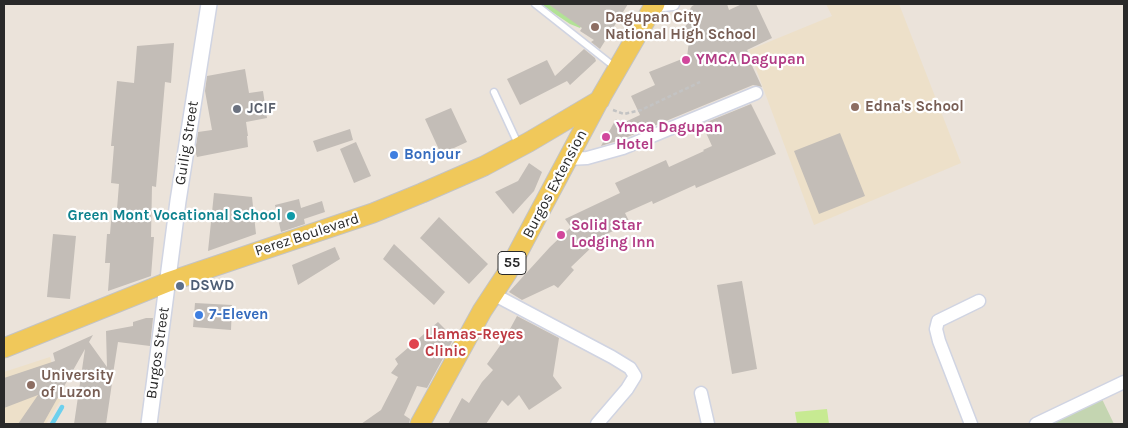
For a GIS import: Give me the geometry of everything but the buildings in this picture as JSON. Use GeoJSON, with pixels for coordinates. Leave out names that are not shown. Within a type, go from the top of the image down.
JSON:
{"type":"FeatureCollection","features":[{"type":"Feature","properties":{"kind":"main road","name":"55"},"geometry":{"type":"LineString","coordinates":[[599,102],[654,5]]}},
{"type":"Feature","properties":{"kind":"main road","name":"Perez Boulevard"},"geometry":{"type":"LineString","coordinates":[[4,348],[168,282],[373,213],[466,174],[599,102]]}},
{"type":"Feature","properties":{"kind":"main road","name":"Burgos Extension"},"geometry":{"type":"LineString","coordinates":[[420,424],[493,294],[507,273],[599,102]]}},
{"type":"Feature","properties":{"kind":"street","name":"Guilig Street"},"geometry":{"type":"LineString","coordinates":[[168,282],[178,201],[209,4]]}},
{"type":"Feature","properties":{"kind":"street"},"geometry":{"type":"LineString","coordinates":[[654,5],[674,4]]}},
{"type":"Feature","properties":{"kind":"street"},"geometry":{"type":"LineString","coordinates":[[568,159],[587,158],[623,148],[756,93]]}},
{"type":"Feature","properties":{"kind":"street","name":"Burgos Street"},"geometry":{"type":"LineString","coordinates":[[149,424],[168,282]]}},
{"type":"Feature","properties":{"kind":"street"},"geometry":{"type":"LineString","coordinates":[[493,294],[612,356],[630,368],[635,376],[627,389],[597,424]]}},
{"type":"Feature","properties":{"kind":"street"},"geometry":{"type":"LineString","coordinates":[[971,424],[936,334],[936,324],[938,321],[979,301]]}},
{"type":"Feature","properties":{"kind":"street"},"geometry":{"type":"LineString","coordinates":[[1036,424],[1056,420],[1124,382]]}},
{"type":"Feature","properties":{"kind":"street"},"geometry":{"type":"LineString","coordinates":[[701,394],[708,424]]}},
{"type":"Feature","properties":{"kind":"lane"},"geometry":{"type":"LineString","coordinates":[[535,4],[618,69]]}},
{"type":"Feature","properties":{"kind":"lane"},"geometry":{"type":"LineString","coordinates":[[494,92],[519,147]]}},
{"type":"Feature","properties":{"kind":"path"},"geometry":{"type":"LineString","coordinates":[[599,102],[624,114],[640,110],[700,82]]}},
{"type":"Feature","properties":{"kind":"shaded area","name":"Edna's School"},"geometry":{"type":"Polygon","coordinates":[[[826,4],[899,4],[961,163],[814,225],[749,50],[832,16],[826,4]]]}},
{"type":"Feature","properties":{"kind":"shaded area","name":"University of Luzon"},"geometry":{"type":"Polygon","coordinates":[[[50,357],[62,398],[46,424],[4,424],[4,372],[50,357]]]}},
{"type":"Feature","properties":{"kind":"green space"},"geometry":{"type":"Polygon","coordinates":[[[540,4],[595,4],[580,28],[570,24],[540,4]]]}},
{"type":"Feature","properties":{"kind":"green space"},"geometry":{"type":"Polygon","coordinates":[[[1101,397],[1114,424],[1051,424],[1101,397]]]}},
{"type":"Feature","properties":{"kind":"green space"},"geometry":{"type":"Polygon","coordinates":[[[827,409],[829,424],[797,424],[795,412],[827,409]]]}},
{"type":"Feature","properties":{"kind":"waterway"},"geometry":{"type":"LineString","coordinates":[[52,424],[62,407]]}},
{"type":"Feature","properties":{"kind":"place","name":"Dagupan City National High School"},"geometry":{"type":"Point","coordinates":[595,27]}},
{"type":"Feature","properties":{"kind":"place","name":"YMCA Dagupan"},"geometry":{"type":"Point","coordinates":[686,60]}},
{"type":"Feature","properties":{"kind":"place","name":"Edna's School"},"geometry":{"type":"Point","coordinates":[855,107]}},
{"type":"Feature","properties":{"kind":"place","name":"JCIF"},"geometry":{"type":"Point","coordinates":[237,109]}},
{"type":"Feature","properties":{"kind":"place","name":"Ymca Dagupan Hotel"},"geometry":{"type":"Point","coordinates":[606,137]}},
{"type":"Feature","properties":{"kind":"place","name":"Bonjour"},"geometry":{"type":"Point","coordinates":[394,155]}},
{"type":"Feature","properties":{"kind":"place","name":"Green Mont Vocational School"},"geometry":{"type":"Point","coordinates":[291,216]}},
{"type":"Feature","properties":{"kind":"place","name":"Solid Star Lodging Inn"},"geometry":{"type":"Point","coordinates":[561,235]}},
{"type":"Feature","properties":{"kind":"place","name":"DSWD"},"geometry":{"type":"Point","coordinates":[180,286]}},
{"type":"Feature","properties":{"kind":"place","name":"7-Eleven"},"geometry":{"type":"Point","coordinates":[199,315]}},
{"type":"Feature","properties":{"kind":"place","name":"Llamas-Reyes Clinic"},"geometry":{"type":"Point","coordinates":[414,344]}},
{"type":"Feature","properties":{"kind":"place","name":"University of Luzon"},"geometry":{"type":"Point","coordinates":[31,385]}}]}
